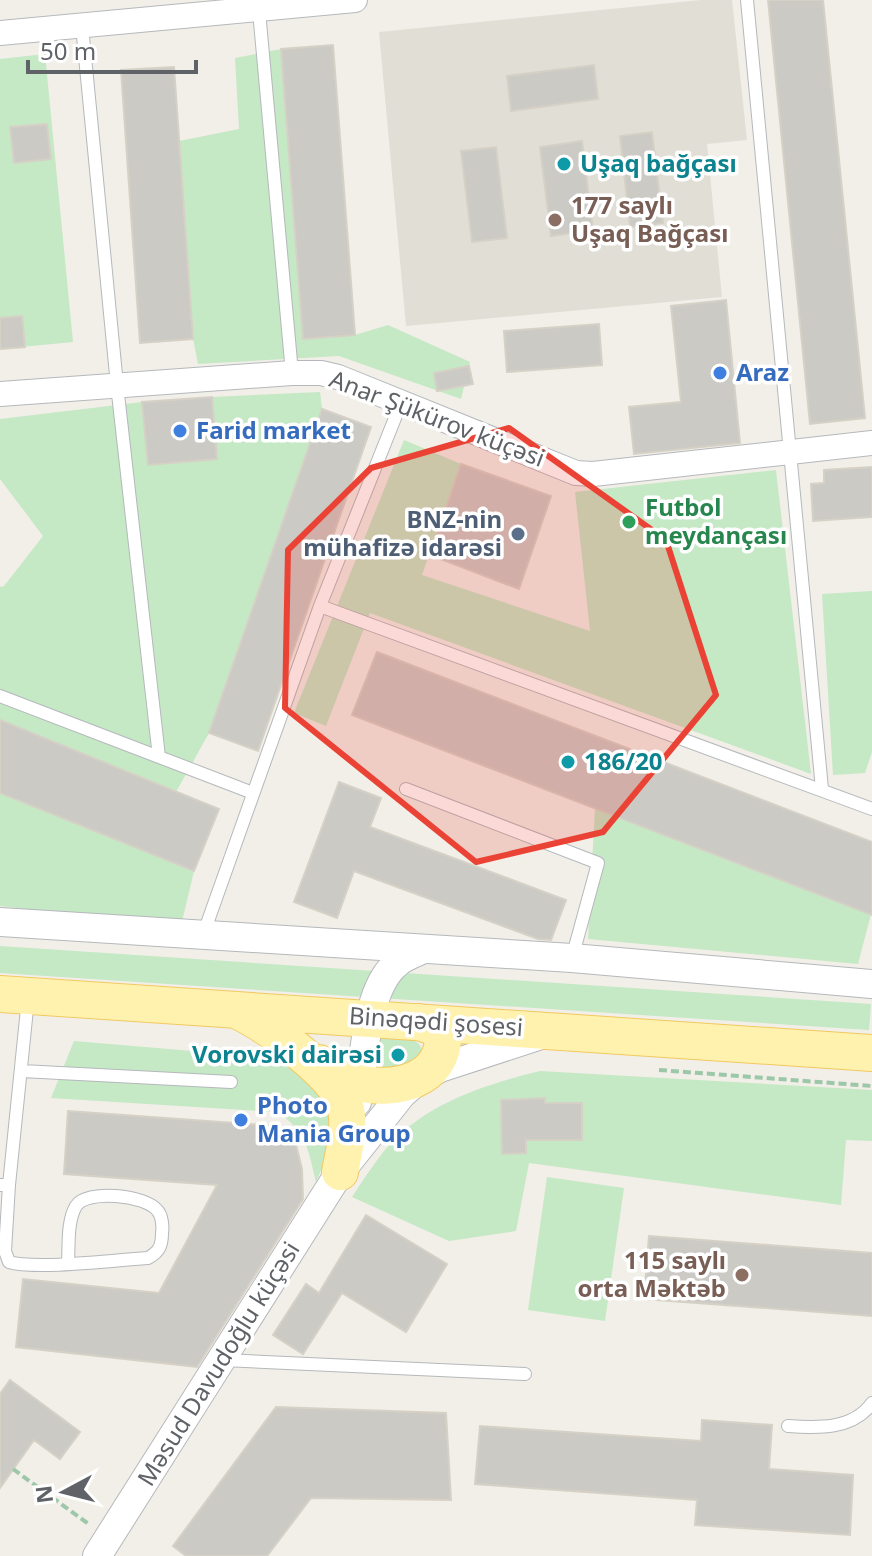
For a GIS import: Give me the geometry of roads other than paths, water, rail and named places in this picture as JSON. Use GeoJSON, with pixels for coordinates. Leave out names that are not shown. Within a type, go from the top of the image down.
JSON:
{"type":"FeatureCollection","features":[{"type":"Feature","properties":{"kind":"main road","name":"Binəqədi şosesi"},"geometry":{"type":"LineString","coordinates":[[14,995],[231,1008],[368,1030],[419,1022],[872,1053]]}},
{"type":"Feature","properties":{"kind":"main road"},"geometry":{"type":"LineString","coordinates":[[231,1008],[271,1029],[331,1083],[345,1105],[347,1120],[340,1172]]}},
{"type":"Feature","properties":{"kind":"main road"},"geometry":{"type":"LineString","coordinates":[[297,1050],[340,1075],[391,1082],[437,1062],[442,1053],[443,1036],[439,1030],[419,1022]]}},
{"type":"Feature","properties":{"kind":"street"},"geometry":{"type":"LineString","coordinates":[[0,33],[355,0]]}},
{"type":"Feature","properties":{"kind":"street","name":"Anar Şükürov küçəsi"},"geometry":{"type":"LineString","coordinates":[[0,394],[321,373],[338,377],[576,473],[593,474],[872,443]]}},
{"type":"Feature","properties":{"kind":"street"},"geometry":{"type":"LineString","coordinates":[[0,922],[572,958],[872,984]]}},
{"type":"Feature","properties":{"kind":"street"},"geometry":{"type":"LineString","coordinates":[[340,1172],[402,1094],[391,1082],[380,1079],[368,1062],[368,1030],[384,979],[395,964],[424,949]]}},
{"type":"Feature","properties":{"kind":"street"},"geometry":{"type":"LineString","coordinates":[[340,1172],[391,1082],[558,1030]]}},
{"type":"Feature","properties":{"kind":"street","name":"Məsud Davudoğlu küçəsi"},"geometry":{"type":"LineString","coordinates":[[103,1547],[340,1172]]}},
{"type":"Feature","properties":{"kind":"lane"},"geometry":{"type":"LineString","coordinates":[[747,0],[822,789]]}},
{"type":"Feature","properties":{"kind":"lane"},"geometry":{"type":"LineString","coordinates":[[259,11],[292,373]]}},
{"type":"Feature","properties":{"kind":"lane"},"geometry":{"type":"LineString","coordinates":[[82,26],[117,385],[159,757]]}},
{"type":"Feature","properties":{"kind":"lane"},"geometry":{"type":"LineString","coordinates":[[203,935],[320,606],[401,403]]}},
{"type":"Feature","properties":{"kind":"lane"},"geometry":{"type":"LineString","coordinates":[[320,606],[872,809]]}},
{"type":"Feature","properties":{"kind":"lane"},"geometry":{"type":"LineString","coordinates":[[0,696],[253,793]]}},
{"type":"Feature","properties":{"kind":"lane"},"geometry":{"type":"LineString","coordinates":[[406,789],[598,863],[572,958]]}},
{"type":"Feature","properties":{"kind":"lane"},"geometry":{"type":"LineString","coordinates":[[14,995],[22,1071],[4,1185],[5,1251],[9,1262],[16,1264],[68,1262],[148,1258],[156,1254],[162,1245],[163,1228],[159,1212],[149,1203],[109,1196],[83,1198],[76,1204],[72,1216],[68,1262]]}},
{"type":"Feature","properties":{"kind":"lane"},"geometry":{"type":"LineString","coordinates":[[22,1071],[231,1082]]}},
{"type":"Feature","properties":{"kind":"lane"},"geometry":{"type":"LineString","coordinates":[[223,1360],[525,1374]]}},
{"type":"Feature","properties":{"kind":"lane"},"geometry":{"type":"LineString","coordinates":[[788,1426],[820,1428],[848,1422],[872,1403]]}},
{"type":"Feature","properties":{"kind":"place","name":"Uşaq bağçası"},"geometry":{"type":"Point","coordinates":[564,164]}},
{"type":"Feature","properties":{"kind":"place","name":"177 saylı Uşaq Bağçası"},"geometry":{"type":"Point","coordinates":[555,220]}},
{"type":"Feature","properties":{"kind":"place","name":"Araz"},"geometry":{"type":"Point","coordinates":[720,373]}},
{"type":"Feature","properties":{"kind":"place","name":"Farid market"},"geometry":{"type":"Point","coordinates":[180,431]}},
{"type":"Feature","properties":{"kind":"place","name":"Futbol meydançası"},"geometry":{"type":"Point","coordinates":[629,522]}},
{"type":"Feature","properties":{"kind":"place","name":"BNZ-nin mühafizə idarəsi"},"geometry":{"type":"Point","coordinates":[518,534]}},
{"type":"Feature","properties":{"kind":"place","name":"186/20"},"geometry":{"type":"Point","coordinates":[568,762]}},
{"type":"Feature","properties":{"kind":"place","name":"Vorovski dairəsi"},"geometry":{"type":"Point","coordinates":[398,1055]}},
{"type":"Feature","properties":{"kind":"place","name":"Photo Mania Group"},"geometry":{"type":"Point","coordinates":[241,1120]}},
{"type":"Feature","properties":{"kind":"place","name":"115 saylı orta Məktəb"},"geometry":{"type":"Point","coordinates":[742,1275]}}]}
